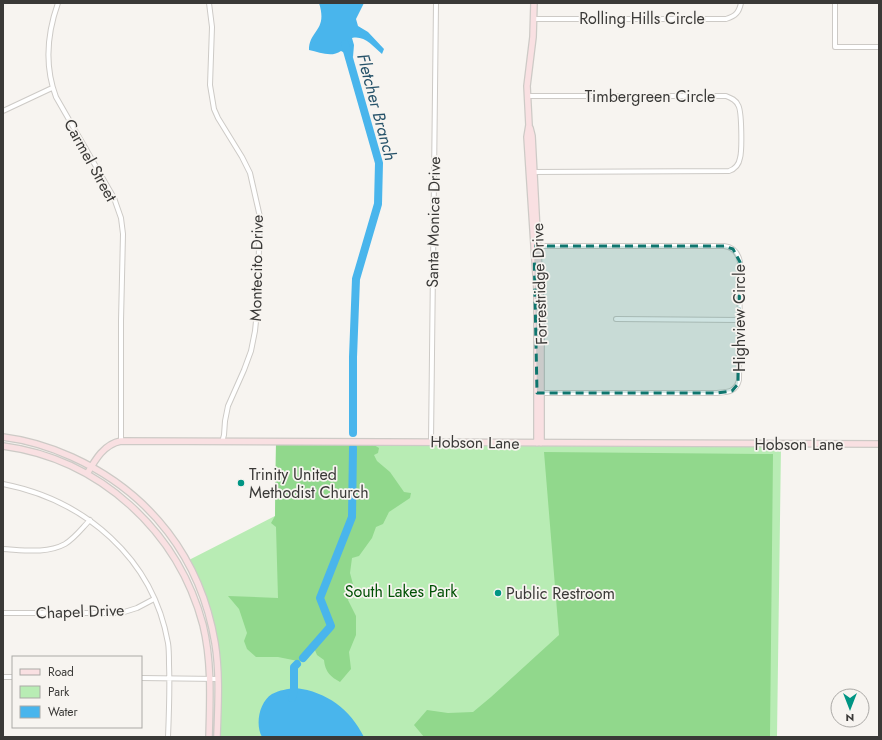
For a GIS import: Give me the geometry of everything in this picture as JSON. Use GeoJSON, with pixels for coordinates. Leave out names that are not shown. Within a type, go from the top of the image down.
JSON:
{"type":"FeatureCollection","features":[{"type":"Feature","properties":{"kind":"street","name":"Carmel Street"},"geometry":{"type":"LineString","coordinates":[[58,3],[53,17],[48,43],[48,68],[52,88],[114,198],[121,218],[123,234],[121,441]]}},
{"type":"Feature","properties":{"kind":"street","name":"Montecito Drive"},"geometry":{"type":"LineString","coordinates":[[209,3],[212,27],[210,85],[214,109],[250,173],[260,217],[255,331],[251,350],[244,370],[228,406],[222,442]]}},
{"type":"Feature","properties":{"kind":"street","name":"Santa Monica Drive"},"geometry":{"type":"LineString","coordinates":[[431,442],[436,3]]}},
{"type":"Feature","properties":{"kind":"street","name":"Forrestridge Drive"},"geometry":{"type":"LineString","coordinates":[[534,3],[534,19],[527,96],[529,125],[532,136],[532,172],[541,310],[539,443]]}},
{"type":"Feature","properties":{"kind":"street","name":"Rolling Hills Circle"},"geometry":{"type":"LineString","coordinates":[[534,19],[726,19],[735,15],[739,11],[741,3]]}},
{"type":"Feature","properties":{"kind":"street"},"geometry":{"type":"LineString","coordinates":[[835,3],[835,47],[879,47]]}},
{"type":"Feature","properties":{"kind":"street"},"geometry":{"type":"LineString","coordinates":[[3,111],[52,88]]}},
{"type":"Feature","properties":{"kind":"street","name":"Timbergreen Circle"},"geometry":{"type":"LineString","coordinates":[[527,96],[726,96],[738,104],[741,112],[741,157],[737,167],[729,171],[532,172]]}},
{"type":"Feature","properties":{"kind":"street","name":"Highview Circle"},"geometry":{"type":"LineString","coordinates":[[536,246],[728,246],[737,252],[740,262],[739,380],[738,384],[732,391],[717,393],[539,393]]}},
{"type":"Feature","properties":{"kind":"street"},"geometry":{"type":"LineString","coordinates":[[616,319],[740,320]]}},
{"type":"Feature","properties":{"kind":"street"},"geometry":{"type":"LineString","coordinates":[[3,437],[37,444],[92,466],[112,479],[137,499],[166,529],[189,566],[203,595],[209,619],[215,644],[218,679],[217,737]]}},
{"type":"Feature","properties":{"kind":"street"},"geometry":{"type":"LineString","coordinates":[[87,474],[99,455],[115,442],[121,441]]}},
{"type":"Feature","properties":{"kind":"street","name":"Hobson Lane"},"geometry":{"type":"LineString","coordinates":[[121,441],[879,444]]}},
{"type":"Feature","properties":{"kind":"street"},"geometry":{"type":"LineString","coordinates":[[3,446],[37,453],[87,474],[110,488],[135,509],[152,527],[172,554],[192,594],[200,616],[207,650],[210,678],[209,737]]}},
{"type":"Feature","properties":{"kind":"street"},"geometry":{"type":"LineString","coordinates":[[3,484],[33,491],[49,497],[90,520],[109,535],[141,572],[162,619],[168,643],[170,678],[168,737]]}},
{"type":"Feature","properties":{"kind":"street"},"geometry":{"type":"LineString","coordinates":[[3,549],[44,550],[65,544],[90,520]]}},
{"type":"Feature","properties":{"kind":"street","name":"Chapel Drive"},"geometry":{"type":"LineString","coordinates":[[3,613],[121,613],[137,608],[154,599]]}},
{"type":"Feature","properties":{"kind":"street"},"geometry":{"type":"LineString","coordinates":[[142,678],[218,679]]}},
{"type":"Feature","properties":{"kind":"highlighted area"},"geometry":{"type":"Polygon","coordinates":[[[534,246],[724,246],[733,249],[740,262],[738,384],[732,391],[717,393],[537,393],[534,246]]]}},
{"type":"Feature","properties":{"kind":"green space","name":"South Lakes Park"},"geometry":{"type":"Polygon","coordinates":[[[276,443],[781,446],[777,737],[218,737],[215,647],[212,629],[202,594],[187,561],[275,516],[276,443]]]}},
{"type":"Feature","properties":{"kind":"green space"},"geometry":{"type":"Polygon","coordinates":[[[276,443],[374,445],[379,448],[378,453],[374,455],[377,461],[390,472],[404,492],[411,493],[410,498],[389,512],[383,524],[376,527],[372,538],[359,556],[352,558],[350,573],[354,588],[348,600],[356,616],[356,635],[349,652],[351,669],[340,682],[329,674],[324,660],[317,655],[314,648],[305,655],[303,662],[278,657],[256,657],[247,649],[244,641],[247,633],[239,609],[228,596],[278,598],[276,527],[271,523],[275,516],[276,443]]]}},
{"type":"Feature","properties":{"kind":"green space"},"geometry":{"type":"Polygon","coordinates":[[[544,452],[773,454],[770,737],[424,737],[414,725],[427,710],[448,713],[473,712],[559,635],[544,452]]]}},
{"type":"Feature","properties":{"kind":"water"},"geometry":{"type":"Polygon","coordinates":[[[319,3],[364,3],[356,19],[358,26],[368,32],[384,49],[382,54],[368,42],[356,37],[352,38],[354,45],[353,57],[341,51],[329,54],[309,50],[312,38],[320,25],[321,12],[319,3]]]}},
{"type":"Feature","properties":{"kind":"water"},"geometry":{"type":"Polygon","coordinates":[[[296,688],[318,693],[345,710],[364,737],[262,737],[259,720],[261,708],[264,702],[272,694],[296,688]]]}},
{"type":"Feature","properties":{"kind":"waterway","name":"Fletcher Branch"},"geometry":{"type":"LineString","coordinates":[[345,44],[379,163],[378,204],[356,279],[353,357],[353,433]]}},
{"type":"Feature","properties":{"kind":"waterway","name":"Fletcher Branch"},"geometry":{"type":"LineString","coordinates":[[303,658],[331,626],[320,598],[352,517],[353,448]]}},
{"type":"Feature","properties":{"kind":"waterway","name":"Fletcher Branch"},"geometry":{"type":"LineString","coordinates":[[292,698],[294,691],[294,667],[297,664]]}},
{"type":"Feature","properties":{"kind":"place","name":"Trinity United Methodist Church"},"geometry":{"type":"Point","coordinates":[241,483]}},
{"type":"Feature","properties":{"kind":"place","name":"Public Restroom"},"geometry":{"type":"Point","coordinates":[498,593]}}]}
